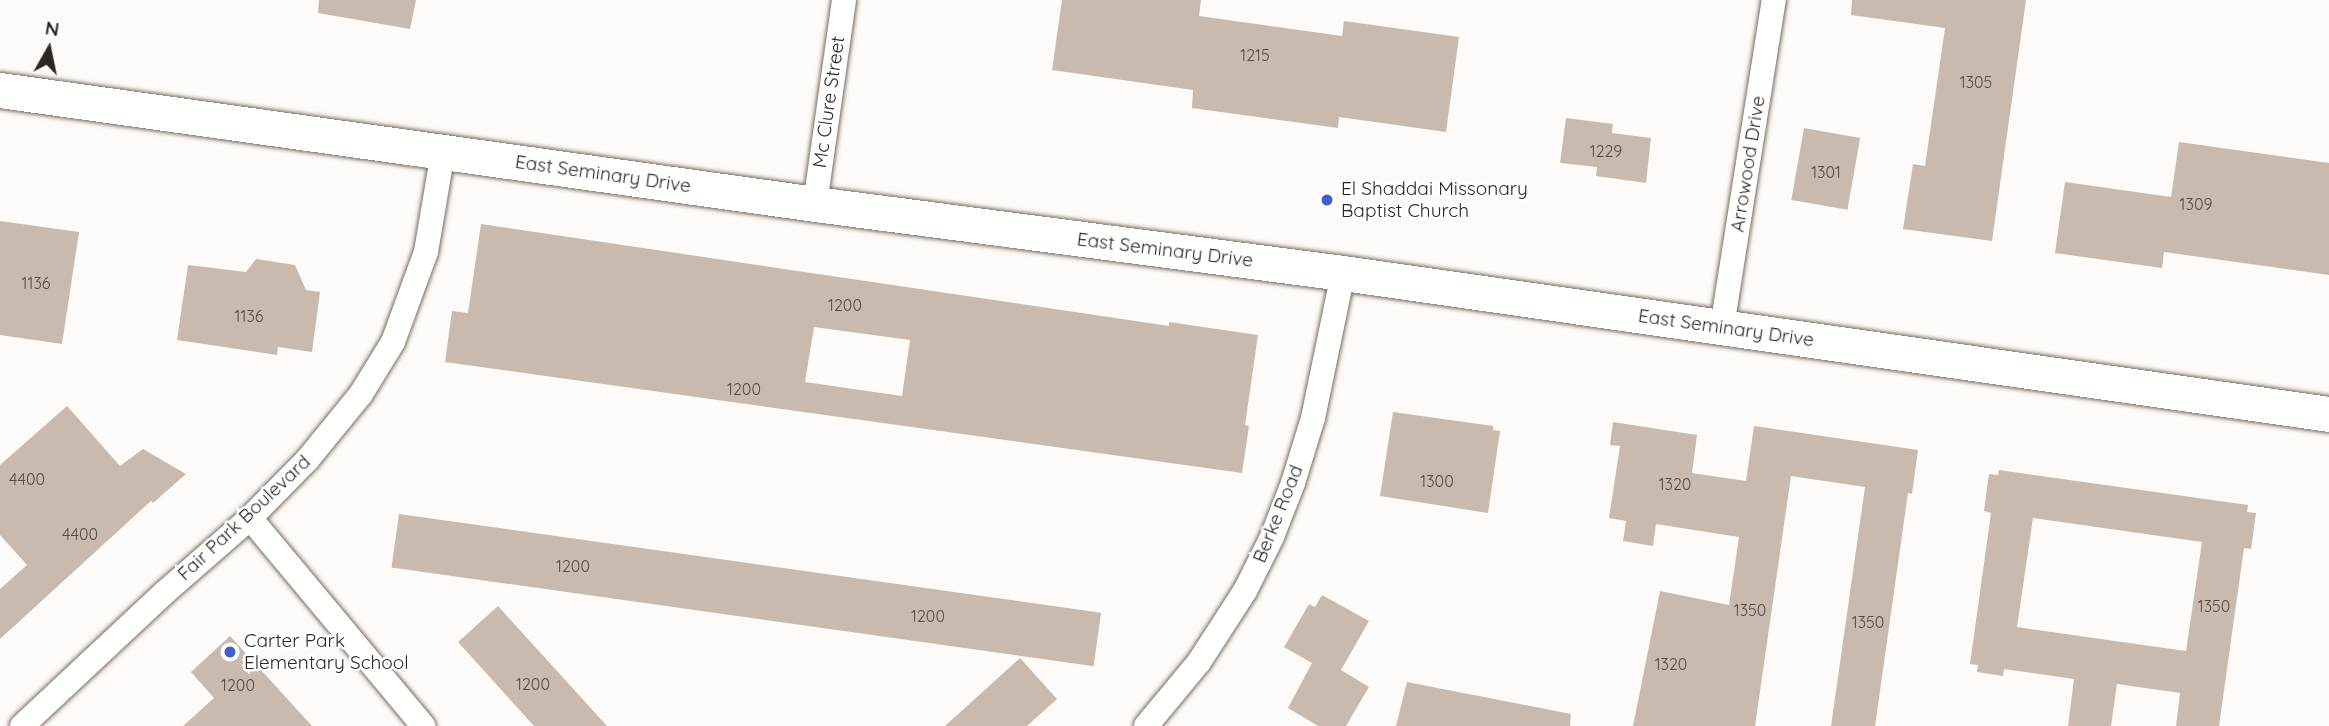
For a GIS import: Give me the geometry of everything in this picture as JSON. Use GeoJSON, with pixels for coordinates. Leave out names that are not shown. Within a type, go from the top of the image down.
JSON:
{"type":"FeatureCollection","features":[{"type":"Feature","properties":{"kind":"main road","name":"East Seminary Drive"},"geometry":{"type":"LineString","coordinates":[[0,90],[815,204],[1343,273],[2329,414]]}},
{"type":"Feature","properties":{"kind":"street","name":"Mc Clure Street"},"geometry":{"type":"LineString","coordinates":[[815,204],[844,0]]}},
{"type":"Feature","properties":{"kind":"street","name":"Arrowood Drive"},"geometry":{"type":"LineString","coordinates":[[1722,327],[1773,0]]}},
{"type":"Feature","properties":{"kind":"street","name":"Fair Park Boulevard"},"geometry":{"type":"LineString","coordinates":[[22,726],[163,594],[250,518],[314,451],[360,394],[393,342],[426,253],[443,152]]}},
{"type":"Feature","properties":{"kind":"street","name":"Berke Road"},"geometry":{"type":"LineString","coordinates":[[1146,726],[1199,662],[1245,590],[1272,537],[1293,483],[1313,418],[1343,273]]}},
{"type":"Feature","properties":{"kind":"street"},"geometry":{"type":"LineString","coordinates":[[250,518],[423,726]]}},
{"type":"Feature","properties":{"kind":"building"},"geometry":{"type":"Polygon","coordinates":[[[319,0],[416,0],[410,29],[318,13],[319,0]]]}},
{"type":"Feature","properties":{"kind":"building"},"geometry":{"type":"Polygon","coordinates":[[[1062,0],[1201,0],[1199,16],[1342,36],[1344,21],[1459,37],[1446,132],[1339,117],[1338,128],[1192,108],[1193,90],[1052,70],[1062,0]]]}},
{"type":"Feature","properties":{"kind":"building"},"geometry":{"type":"Polygon","coordinates":[[[1852,0],[2026,0],[1992,241],[1903,229],[1913,164],[1925,166],[1945,28],[1851,15],[1852,0]]]}},
{"type":"Feature","properties":{"kind":"building"},"geometry":{"type":"Polygon","coordinates":[[[1566,118],[1613,124],[1612,133],[1651,138],[1646,183],[1596,176],[1597,167],[1560,163],[1566,118]]]}},
{"type":"Feature","properties":{"kind":"building"},"geometry":{"type":"Polygon","coordinates":[[[1804,128],[1860,138],[1847,210],[1791,200],[1804,128]]]}},
{"type":"Feature","properties":{"kind":"building"},"geometry":{"type":"Polygon","coordinates":[[[2179,142],[2329,163],[2329,275],[2164,252],[2162,268],[2055,253],[2065,182],[2171,197],[2179,142]]]}},
{"type":"Feature","properties":{"kind":"building"},"geometry":{"type":"Polygon","coordinates":[[[0,221],[79,232],[62,344],[0,335],[0,221]]]}},
{"type":"Feature","properties":{"kind":"building"},"geometry":{"type":"Polygon","coordinates":[[[481,224],[1169,326],[1169,322],[1258,335],[1245,425],[1249,426],[1242,473],[445,362],[452,311],[468,313],[481,224]],[[814,327],[805,382],[902,396],[910,340],[814,327]]]}},
{"type":"Feature","properties":{"kind":"building"},"geometry":{"type":"Polygon","coordinates":[[[256,259],[295,265],[306,290],[320,292],[312,352],[278,347],[277,355],[177,340],[188,265],[246,272],[256,259]]]}},
{"type":"Feature","properties":{"kind":"building"},"geometry":{"type":"Polygon","coordinates":[[[67,406],[120,466],[143,449],[186,474],[153,503],[151,501],[0,639],[0,589],[27,565],[0,535],[0,465],[67,406]]]}},
{"type":"Feature","properties":{"kind":"building"},"geometry":{"type":"Polygon","coordinates":[[[1393,412],[1493,426],[1493,430],[1500,431],[1488,513],[1380,496],[1393,412]]]}},
{"type":"Feature","properties":{"kind":"building"},"geometry":{"type":"Polygon","coordinates":[[[1613,422],[1697,435],[1692,473],[1746,481],[1754,426],[1918,450],[1912,494],[1908,493],[1875,726],[1831,726],[1865,487],[1791,476],[1755,726],[1633,726],[1660,591],[1729,605],[1739,537],[1656,524],[1653,546],[1623,541],[1626,521],[1609,518],[1620,446],[1610,445],[1613,422]]]}},
{"type":"Feature","properties":{"kind":"building"},"geometry":{"type":"Polygon","coordinates":[[[1999,470],[2248,505],[2247,512],[2256,513],[2251,549],[2244,548],[2219,726],[2176,726],[2180,693],[2117,684],[2111,726],[2068,726],[2074,679],[2004,669],[2003,676],[1977,672],[1978,665],[1970,664],[1991,513],[1984,511],[1989,474],[1998,475],[1999,470]],[[2033,518],[2017,627],[2186,651],[2202,542],[2033,518]]]}},
{"type":"Feature","properties":{"kind":"building"},"geometry":{"type":"Polygon","coordinates":[[[399,514],[1101,613],[1094,666],[391,567],[399,514]]]}},
{"type":"Feature","properties":{"kind":"building"},"geometry":{"type":"Polygon","coordinates":[[[1322,595],[1369,621],[1341,670],[1369,687],[1346,726],[1318,726],[1288,708],[1312,663],[1284,647],[1309,604],[1315,607],[1322,595]]]}},
{"type":"Feature","properties":{"kind":"building"},"geometry":{"type":"Polygon","coordinates":[[[498,606],[607,726],[534,726],[458,642],[498,606]]]}},
{"type":"Feature","properties":{"kind":"building"},"geometry":{"type":"Polygon","coordinates":[[[230,636],[312,726],[183,726],[214,698],[191,672],[230,636]]]}},
{"type":"Feature","properties":{"kind":"building"},"geometry":{"type":"Polygon","coordinates":[[[1020,658],[1057,699],[1027,726],[945,726],[1020,658]]]}},
{"type":"Feature","properties":{"kind":"building"},"geometry":{"type":"Polygon","coordinates":[[[1407,682],[1571,714],[1570,726],[1396,726],[1407,682]]]}},
{"type":"Feature","properties":{"kind":"place","name":"El Shaddai Missonary Baptist Church"},"geometry":{"type":"Point","coordinates":[1327,200]}},
{"type":"Feature","properties":{"kind":"place","name":"Carter Park Elementary School"},"geometry":{"type":"Point","coordinates":[230,652]}}]}
